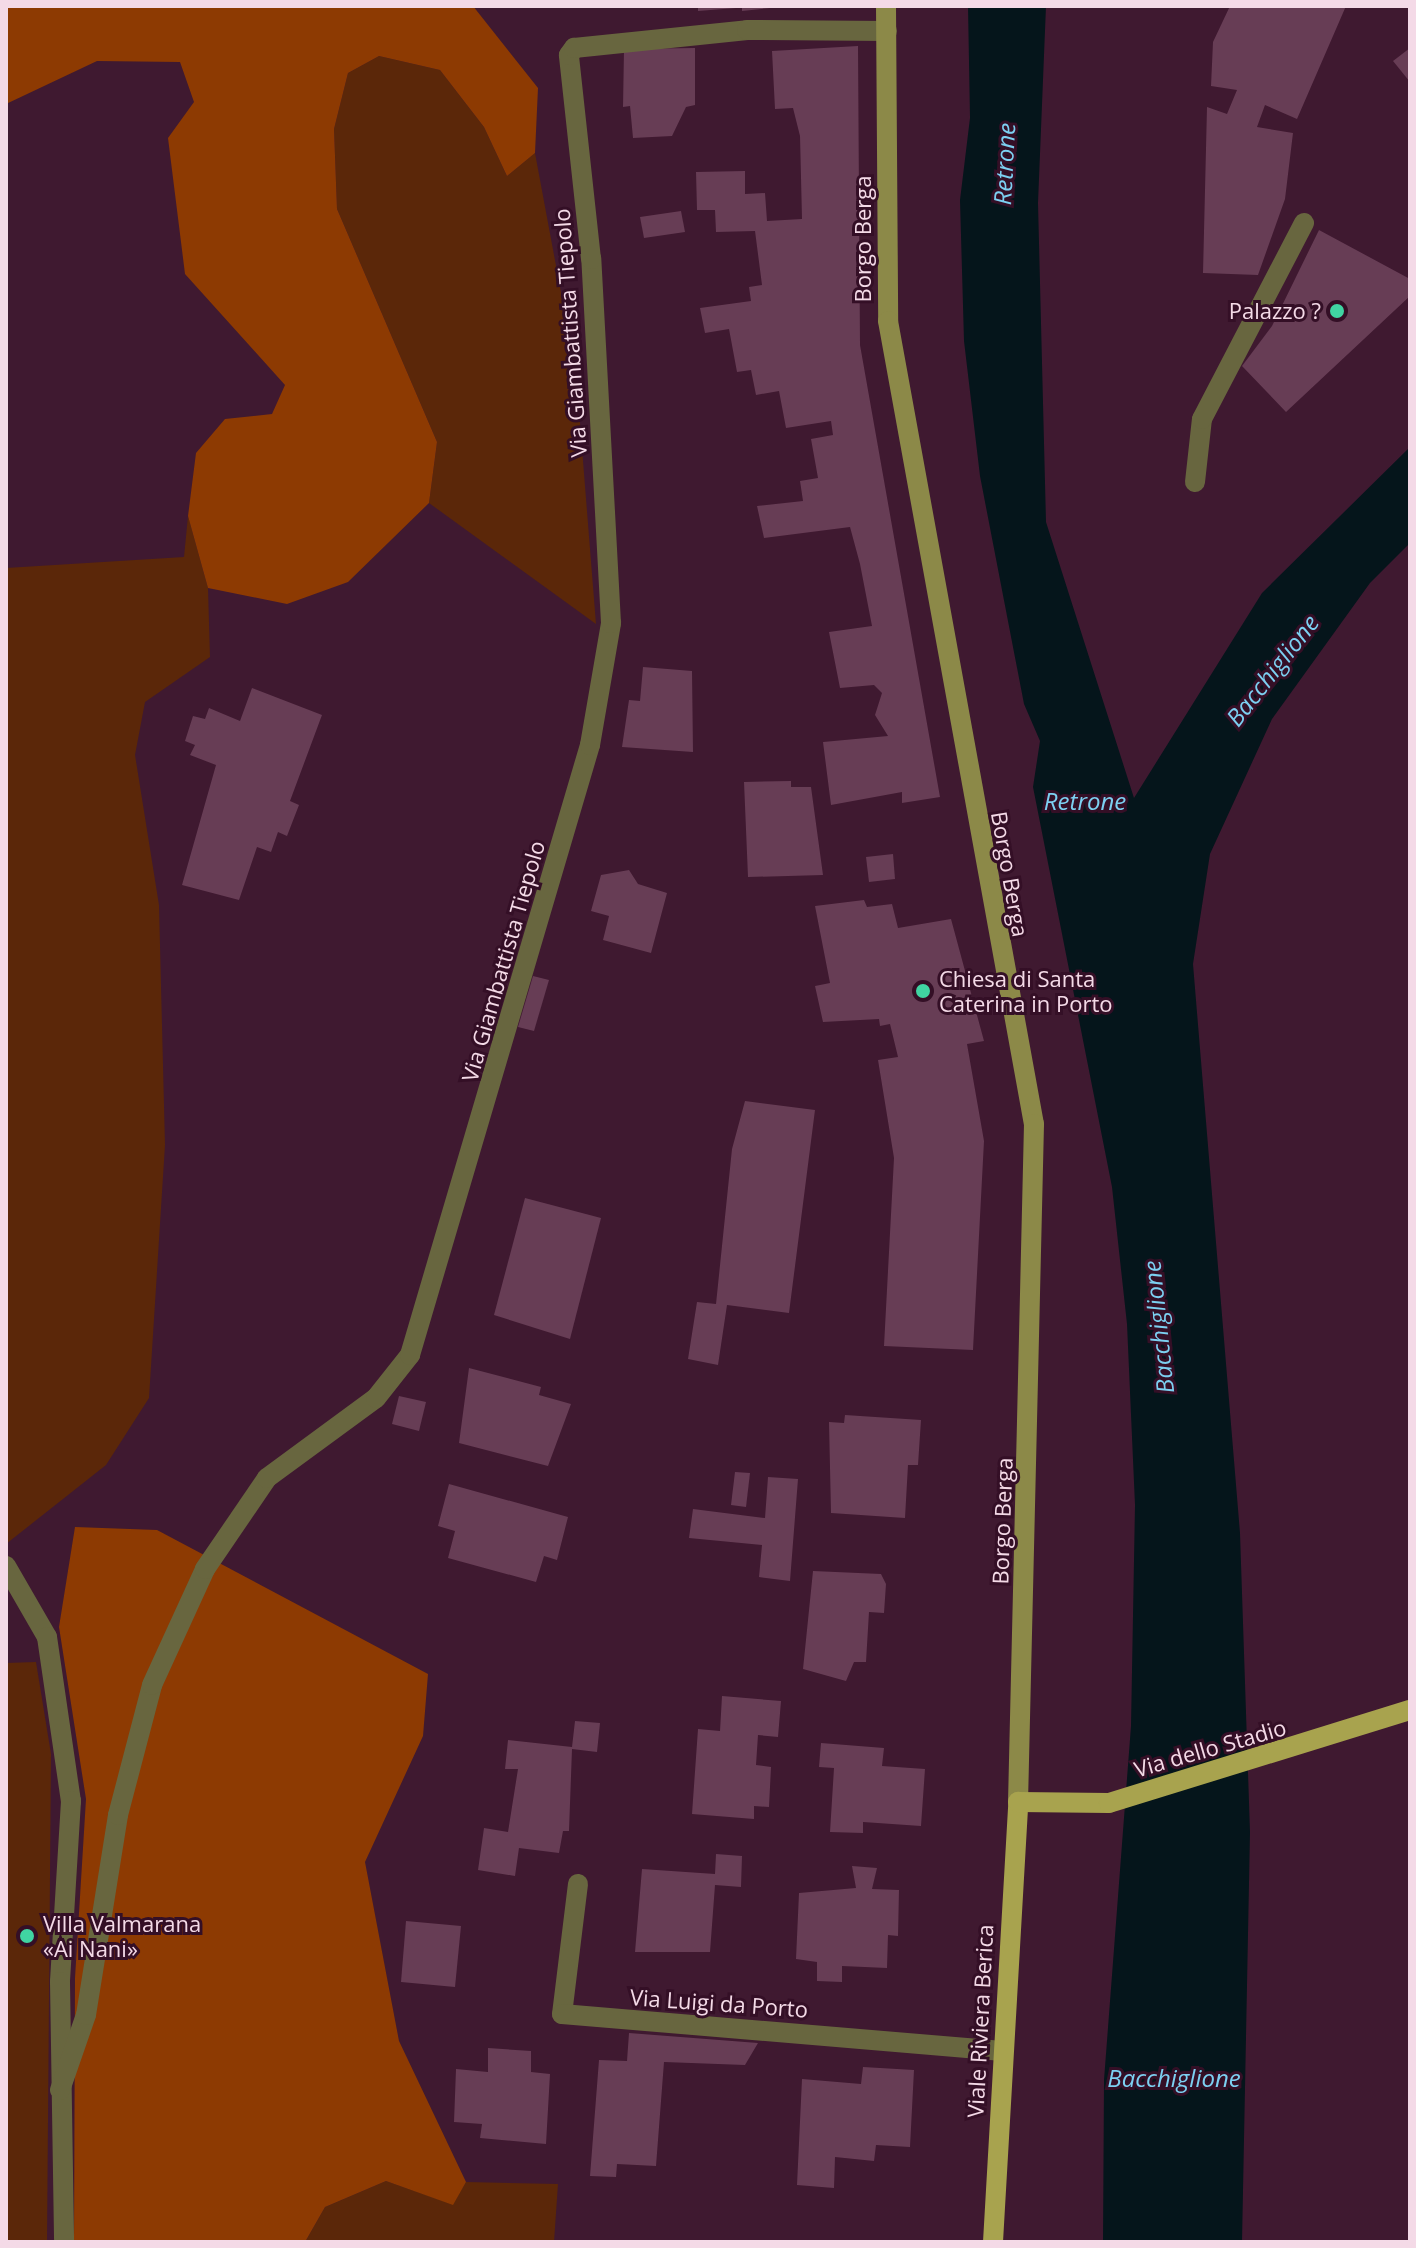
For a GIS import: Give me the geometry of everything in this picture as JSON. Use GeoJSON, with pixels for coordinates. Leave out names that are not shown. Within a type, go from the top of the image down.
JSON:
{"type":"FeatureCollection","features":[{"type":"Feature","properties":{"kind":"main road","name":"Borgo Berga"},"geometry":{"type":"LineString","coordinates":[[886,6],[888,321],[1034,1124],[1018,1802]]}},
{"type":"Feature","properties":{"kind":"main road","name":"Via dello Stadio"},"geometry":{"type":"LineString","coordinates":[[1018,1802],[1109,1803],[1360,1729],[1410,1710]]}},
{"type":"Feature","properties":{"kind":"main road","name":"Viale Riviera Berica"},"geometry":{"type":"LineString","coordinates":[[993,2242],[1018,1802]]}},
{"type":"Feature","properties":{"kind":"street","name":"Via Giambattista Tiepolo"},"geometry":{"type":"LineString","coordinates":[[60,2090],[86,2015],[118,1815],[152,1685],[205,1569],[267,1478],[376,1398],[410,1355],[590,745],[611,623],[591,259],[569,55],[574,48],[747,30],[887,31]]}},
{"type":"Feature","properties":{"kind":"street"},"geometry":{"type":"LineString","coordinates":[[1195,482],[1202,419],[1304,223]]}},
{"type":"Feature","properties":{"kind":"street"},"geometry":{"type":"LineString","coordinates":[[6,1566],[47,1637],[71,1801],[60,2090],[64,2242]]}},
{"type":"Feature","properties":{"kind":"street","name":"Via Luigi da Porto"},"geometry":{"type":"LineString","coordinates":[[578,1884],[562,2014],[1002,2051]]}},
{"type":"Feature","properties":{"kind":"shaded area"},"geometry":{"type":"Polygon","coordinates":[[[6,6],[473,6],[538,88],[535,153],[507,176],[484,127],[440,70],[379,56],[348,73],[334,129],[337,209],[437,442],[429,503],[348,582],[287,604],[208,588],[188,516],[196,453],[225,419],[272,414],[285,385],[185,274],[168,138],[194,102],[180,62],[97,61],[6,104],[6,6]]]}},
{"type":"Feature","properties":{"kind":"shaded area"},"geometry":{"type":"Polygon","coordinates":[[[379,56],[440,70],[484,127],[507,176],[535,153],[576,373],[596,624],[429,503],[437,442],[337,209],[334,129],[348,73],[379,56]]]}},
{"type":"Feature","properties":{"kind":"shaded area"},"geometry":{"type":"Polygon","coordinates":[[[188,516],[208,588],[210,657],[145,702],[135,755],[159,905],[165,1145],[149,1398],[106,1465],[6,1544],[6,568],[184,557],[188,516]]]}},
{"type":"Feature","properties":{"kind":"shaded area"},"geometry":{"type":"Polygon","coordinates":[[[75,1527],[157,1530],[428,1674],[423,1736],[365,1862],[399,2041],[466,2182],[453,2205],[386,2181],[325,2207],[305,2242],[74,2242],[75,1978],[86,1799],[59,1627],[75,1527]]]}},
{"type":"Feature","properties":{"kind":"shaded area","name":"Villa Valmarana «Ai Nani»"},"geometry":{"type":"Polygon","coordinates":[[[36,1662],[51,1754],[47,2242],[6,2242],[6,1663],[36,1662]]]}},
{"type":"Feature","properties":{"kind":"shaded area"},"geometry":{"type":"Polygon","coordinates":[[[386,2181],[452,2204],[466,2182],[558,2184],[554,2242],[305,2242],[325,2207],[386,2181]]]}},
{"type":"Feature","properties":{"kind":"water","name":"Bacchiglione"},"geometry":{"type":"Polygon","coordinates":[[[968,6],[1046,6],[1038,203],[1046,522],[1134,798],[1262,593],[1410,447],[1410,543],[1370,583],[1272,719],[1210,854],[1193,964],[1240,1533],[1250,1832],[1242,2242],[1103,2242],[1104,2080],[1131,1726],[1135,1505],[1127,1324],[1112,1187],[1033,787],[1040,741],[1024,704],[980,476],[964,341],[960,200],[970,118],[968,6]]]}},
{"type":"Feature","properties":{"kind":"building"},"geometry":{"type":"Polygon","coordinates":[[[698,6],[736,6],[736,8],[698,11],[698,6]]]}},
{"type":"Feature","properties":{"kind":"building"},"geometry":{"type":"Polygon","coordinates":[[[742,6],[770,6],[770,8],[742,11],[742,6]]]}},
{"type":"Feature","properties":{"kind":"building"},"geometry":{"type":"Polygon","coordinates":[[[1230,6],[1346,6],[1297,119],[1265,105],[1257,127],[1293,133],[1285,199],[1258,275],[1203,273],[1207,107],[1227,114],[1237,90],[1211,86],[1213,42],[1230,6]]]}},
{"type":"Feature","properties":{"kind":"building"},"geometry":{"type":"Polygon","coordinates":[[[858,46],[860,345],[940,797],[902,803],[902,792],[831,805],[823,742],[888,736],[875,715],[882,693],[874,685],[840,688],[829,632],[872,626],[860,564],[850,527],[764,538],[757,506],[803,501],[800,481],[818,478],[811,439],[833,435],[831,421],[786,428],[779,391],[756,395],[751,370],[737,372],[729,329],[705,333],[700,308],[751,301],[749,287],[762,285],[755,231],[716,232],[715,210],[697,210],[696,172],[745,171],[745,194],[765,193],[767,221],[802,219],[800,136],[793,108],[775,109],[772,51],[858,46]]]}},
{"type":"Feature","properties":{"kind":"building"},"geometry":{"type":"Polygon","coordinates":[[[695,48],[695,105],[686,107],[672,136],[633,138],[630,106],[623,107],[624,49],[695,48]]]}},
{"type":"Feature","properties":{"kind":"building"},"geometry":{"type":"Polygon","coordinates":[[[1410,48],[1410,82],[1393,61],[1410,48]]]}},
{"type":"Feature","properties":{"kind":"building"},"geometry":{"type":"Polygon","coordinates":[[[681,211],[685,232],[644,238],[640,217],[681,211]]]}},
{"type":"Feature","properties":{"kind":"building","name":"Palazzo ?"},"geometry":{"type":"Polygon","coordinates":[[[1319,230],[1410,279],[1410,296],[1286,412],[1242,366],[1272,326],[1319,230]]]}},
{"type":"Feature","properties":{"kind":"building"},"geometry":{"type":"Polygon","coordinates":[[[643,667],[692,671],[693,752],[622,747],[629,700],[640,701],[643,667]]]}},
{"type":"Feature","properties":{"kind":"building"},"geometry":{"type":"Polygon","coordinates":[[[252,688],[322,715],[290,801],[299,805],[287,836],[278,832],[271,852],[257,847],[239,900],[182,885],[216,765],[190,755],[195,745],[185,741],[193,716],[205,719],[209,708],[240,721],[252,688]]]}},
{"type":"Feature","properties":{"kind":"building"},"geometry":{"type":"Polygon","coordinates":[[[791,781],[791,787],[811,787],[823,875],[748,877],[744,782],[791,781]]]}},
{"type":"Feature","properties":{"kind":"building"},"geometry":{"type":"Polygon","coordinates":[[[893,854],[895,879],[869,882],[866,857],[893,854]]]}},
{"type":"Feature","properties":{"kind":"building"},"geometry":{"type":"Polygon","coordinates":[[[629,870],[638,884],[667,893],[651,953],[603,940],[609,916],[591,911],[601,875],[629,870]]]}},
{"type":"Feature","properties":{"kind":"building"},"geometry":{"type":"Polygon","coordinates":[[[864,900],[867,907],[892,904],[898,928],[951,919],[984,1041],[967,1044],[984,1141],[973,1350],[884,1346],[894,1158],[878,1060],[898,1057],[890,1024],[880,1026],[879,1019],[823,1022],[815,986],[830,983],[815,906],[864,900]]]}},
{"type":"Feature","properties":{"kind":"building"},"geometry":{"type":"Polygon","coordinates":[[[533,976],[549,980],[534,1031],[518,1027],[533,976]]]}},
{"type":"Feature","properties":{"kind":"building"},"geometry":{"type":"Polygon","coordinates":[[[745,1101],[815,1110],[789,1313],[727,1305],[718,1365],[688,1359],[697,1302],[716,1304],[732,1149],[745,1101]]]}},
{"type":"Feature","properties":{"kind":"building"},"geometry":{"type":"Polygon","coordinates":[[[525,1198],[601,1218],[570,1339],[494,1315],[525,1198]]]}},
{"type":"Feature","properties":{"kind":"building"},"geometry":{"type":"Polygon","coordinates":[[[469,1368],[541,1387],[539,1395],[571,1404],[548,1466],[459,1443],[469,1368]]]}},
{"type":"Feature","properties":{"kind":"building"},"geometry":{"type":"Polygon","coordinates":[[[399,1396],[426,1402],[419,1431],[392,1424],[399,1396]]]}},
{"type":"Feature","properties":{"kind":"building"},"geometry":{"type":"Polygon","coordinates":[[[845,1415],[921,1420],[918,1465],[908,1465],[905,1518],[831,1513],[829,1422],[844,1423],[845,1415]]]}},
{"type":"Feature","properties":{"kind":"building"},"geometry":{"type":"Polygon","coordinates":[[[735,1472],[750,1473],[746,1507],[731,1505],[735,1472]]]}},
{"type":"Feature","properties":{"kind":"building"},"geometry":{"type":"Polygon","coordinates":[[[768,1477],[798,1479],[790,1581],[759,1577],[762,1545],[689,1538],[693,1509],[765,1518],[768,1477]]]}},
{"type":"Feature","properties":{"kind":"building"},"geometry":{"type":"Polygon","coordinates":[[[449,1484],[568,1517],[557,1560],[544,1556],[536,1582],[448,1558],[455,1531],[438,1526],[449,1484]]]}},
{"type":"Feature","properties":{"kind":"building"},"geometry":{"type":"Polygon","coordinates":[[[813,1571],[881,1574],[886,1584],[884,1613],[869,1612],[866,1662],[854,1662],[846,1681],[803,1669],[813,1571]]]}},
{"type":"Feature","properties":{"kind":"building"},"geometry":{"type":"Polygon","coordinates":[[[722,1696],[781,1701],[778,1737],[758,1735],[756,1765],[771,1767],[769,1807],[754,1806],[754,1819],[692,1814],[698,1729],[720,1731],[722,1696]]]}},
{"type":"Feature","properties":{"kind":"building"},"geometry":{"type":"Polygon","coordinates":[[[575,1721],[600,1723],[597,1752],[572,1749],[569,1831],[563,1831],[559,1853],[519,1848],[515,1876],[478,1870],[484,1828],[508,1832],[518,1769],[505,1769],[508,1740],[572,1747],[575,1721]]]}},
{"type":"Feature","properties":{"kind":"building"},"geometry":{"type":"Polygon","coordinates":[[[821,1743],[884,1748],[882,1766],[925,1769],[921,1826],[863,1822],[863,1833],[830,1832],[834,1768],[819,1767],[821,1743]]]}},
{"type":"Feature","properties":{"kind":"building"},"geometry":{"type":"Polygon","coordinates":[[[716,1854],[742,1856],[741,1887],[715,1885],[710,1952],[635,1952],[642,1869],[715,1874],[716,1854]]]}},
{"type":"Feature","properties":{"kind":"building"},"geometry":{"type":"Polygon","coordinates":[[[852,1866],[877,1868],[872,1889],[899,1890],[898,1936],[888,1935],[887,1968],[842,1966],[842,1982],[817,1981],[817,1962],[796,1959],[799,1893],[856,1888],[852,1866]]]}},
{"type":"Feature","properties":{"kind":"building"},"geometry":{"type":"Polygon","coordinates":[[[406,1921],[461,1926],[455,1987],[401,1982],[406,1921]]]}},
{"type":"Feature","properties":{"kind":"building"},"geometry":{"type":"Polygon","coordinates":[[[629,2033],[758,2043],[745,2065],[664,2062],[656,2166],[617,2164],[616,2177],[590,2176],[599,2060],[627,2061],[629,2033]]]}},
{"type":"Feature","properties":{"kind":"building"},"geometry":{"type":"Polygon","coordinates":[[[488,2048],[531,2051],[531,2072],[550,2074],[546,2144],[480,2138],[482,2124],[454,2122],[456,2069],[488,2072],[488,2048]]]}},
{"type":"Feature","properties":{"kind":"building"},"geometry":{"type":"Polygon","coordinates":[[[863,2067],[914,2070],[910,2147],[876,2145],[874,2161],[835,2157],[834,2188],[797,2185],[802,2079],[861,2084],[863,2067]]]}},
{"type":"Feature","properties":{"kind":"place","name":"Palazzo ?"},"geometry":{"type":"Point","coordinates":[1337,311]}},
{"type":"Feature","properties":{"kind":"place","name":"Chiesa di Santa Caterina in Porto"},"geometry":{"type":"Point","coordinates":[923,991]}},
{"type":"Feature","properties":{"kind":"place","name":"Villa Valmarana «Ai Nani»"},"geometry":{"type":"Point","coordinates":[27,1936]}},
{"type":"Feature","properties":{"kind":"water label","name":"Retrone"},"geometry":{"type":"Point","coordinates":[1004,164]}},
{"type":"Feature","properties":{"kind":"water label","name":"Retrone"},"geometry":{"type":"Point","coordinates":[1085,801]}}]}
